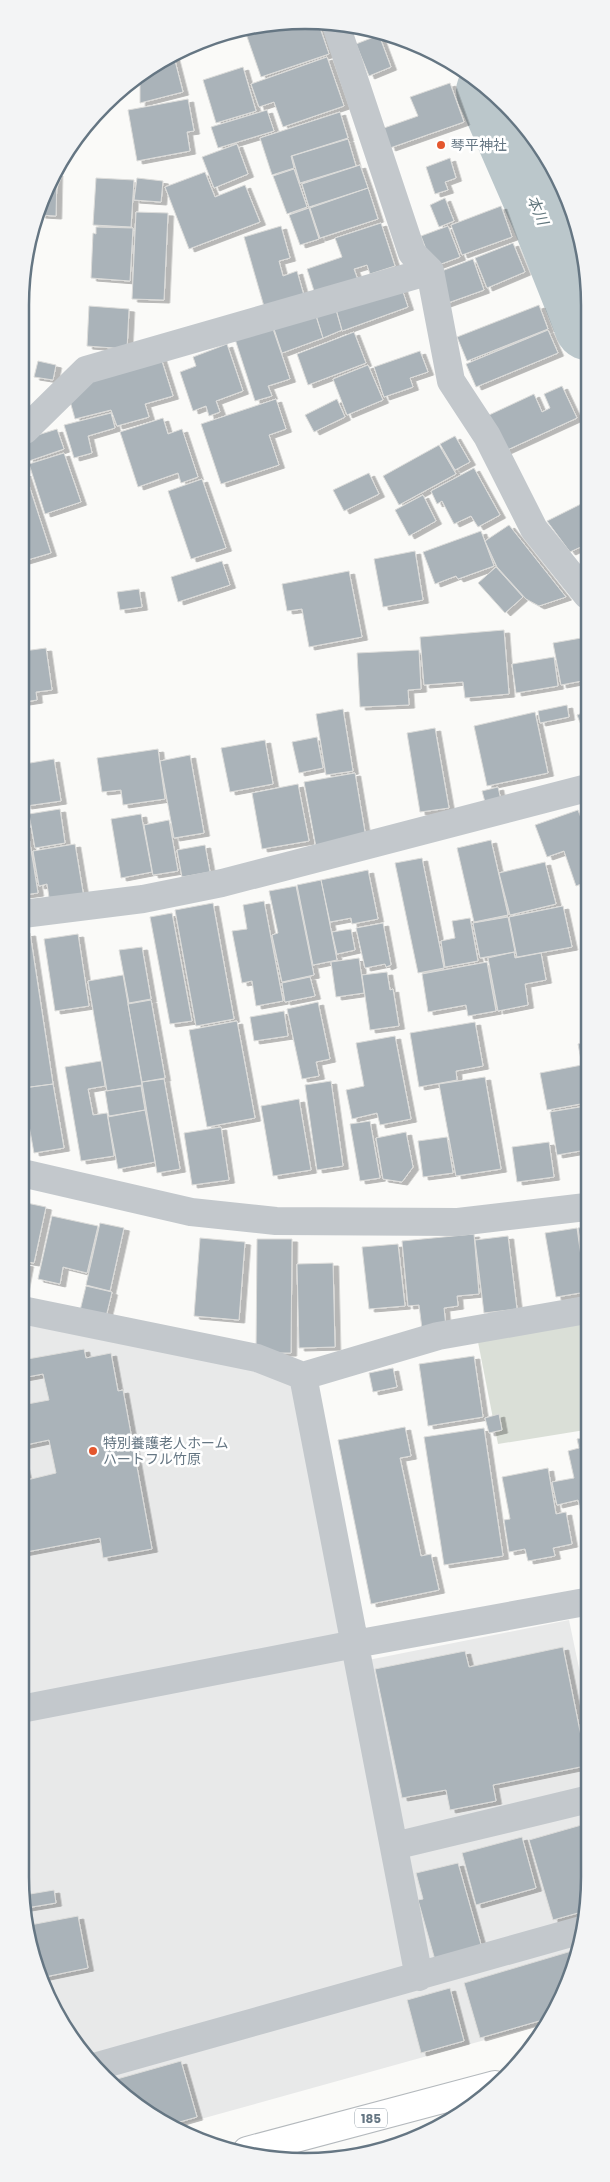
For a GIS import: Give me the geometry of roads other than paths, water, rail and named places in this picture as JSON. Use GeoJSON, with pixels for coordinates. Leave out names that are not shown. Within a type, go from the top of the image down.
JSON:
{"type":"FeatureCollection","features":[{"type":"Feature","properties":{"kind":"highway","name":"185"},"geometry":{"type":"LineString","coordinates":[[255,2149],[483,2088]]}},
{"type":"Feature","properties":{"kind":"street"},"geometry":{"type":"LineString","coordinates":[[338,31],[412,253],[430,271],[451,381],[487,436],[534,529],[581,588]]}},
{"type":"Feature","properties":{"kind":"street"},"geometry":{"type":"LineString","coordinates":[[29,426],[86,370],[430,271]]}},
{"type":"Feature","properties":{"kind":"street"},"geometry":{"type":"LineString","coordinates":[[29,913],[143,899],[222,883],[581,790]]}},
{"type":"Feature","properties":{"kind":"street"},"geometry":{"type":"LineString","coordinates":[[29,1175],[191,1212],[276,1221],[336,1223],[458,1222],[581,1208]]}},
{"type":"Feature","properties":{"kind":"street"},"geometry":{"type":"LineString","coordinates":[[29,1311],[257,1358],[304,1376],[438,1336],[581,1311]]}},
{"type":"Feature","properties":{"kind":"street"},"geometry":{"type":"LineString","coordinates":[[304,1376],[419,1977]]}},
{"type":"Feature","properties":{"kind":"street"},"geometry":{"type":"LineString","coordinates":[[29,1707],[355,1644],[581,1610]]}},
{"type":"Feature","properties":{"kind":"street"},"geometry":{"type":"LineString","coordinates":[[394,1846],[581,1801]]}},
{"type":"Feature","properties":{"kind":"street"},"geometry":{"type":"LineString","coordinates":[[103,2065],[576,1932]]}},
{"type":"Feature","properties":{"kind":"waterway","name":"本川"},"geometry":{"type":"LineString","coordinates":[[493,103],[542,215],[581,313]]}},
{"type":"Feature","properties":{"kind":"place","name":"琴平神社"},"geometry":{"type":"Point","coordinates":[441,145]}},
{"type":"Feature","properties":{"kind":"place","name":"特別養護老人ホーム ハートフル竹原"},"geometry":{"type":"Point","coordinates":[93,1451]}}]}
